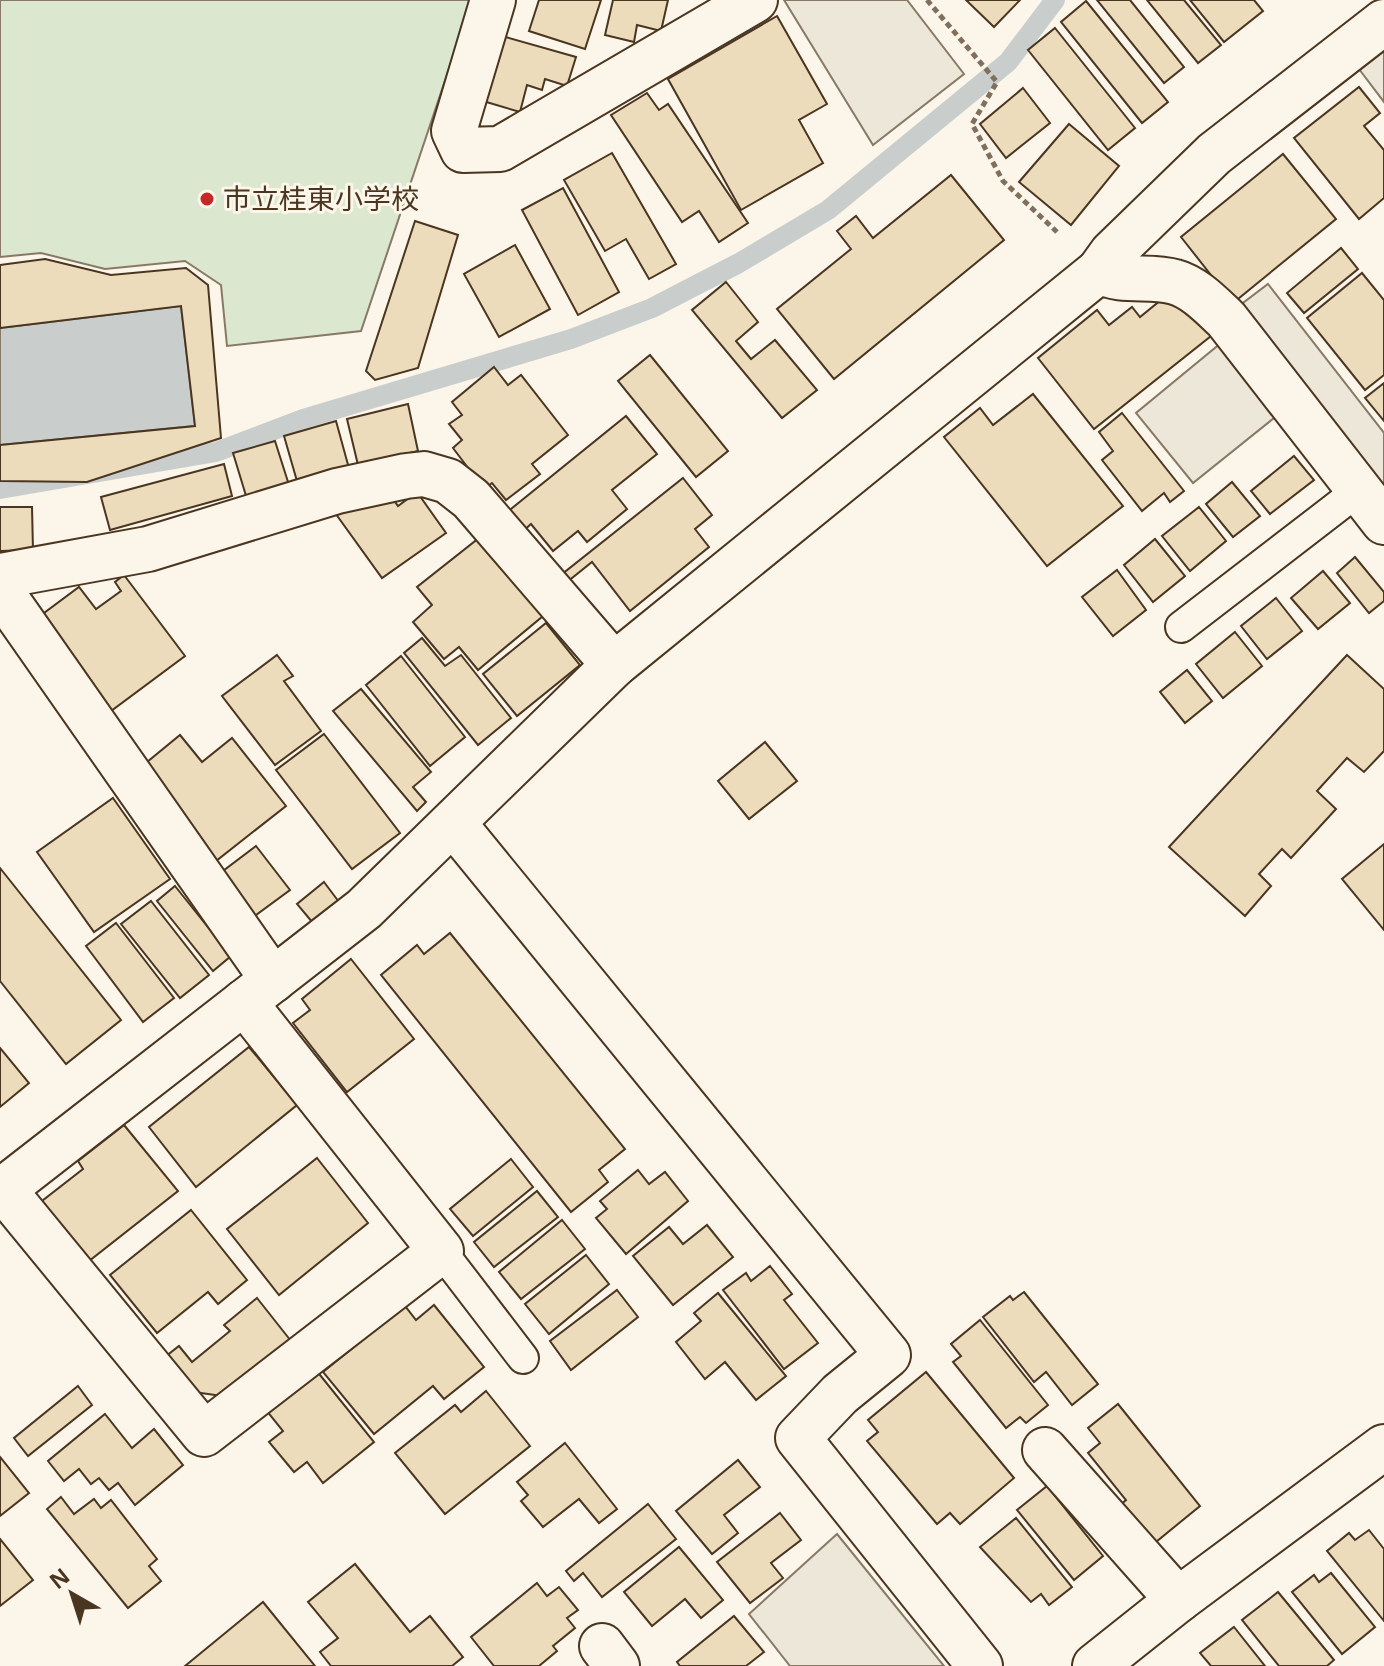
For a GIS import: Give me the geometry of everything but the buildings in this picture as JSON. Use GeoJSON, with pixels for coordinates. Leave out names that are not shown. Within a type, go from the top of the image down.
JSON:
{"type":"FeatureCollection","features":[{"type":"Feature","properties":{"kind":"street"},"geometry":{"type":"LineString","coordinates":[[493,0],[454,131],[463,150],[500,149],[755,0]]}},
{"type":"Feature","properties":{"kind":"street"},"geometry":{"type":"LineString","coordinates":[[0,590],[259,991],[441,1251],[204,1434],[2,1190],[259,991],[364,909],[614,665],[1099,271],[1112,253],[1214,154],[1384,22]]}},
{"type":"Feature","properties":{"kind":"street"},"geometry":{"type":"LineString","coordinates":[[1099,271],[1113,278],[1175,282],[1203,298],[1226,319],[1372,506]]}},
{"type":"Feature","properties":{"kind":"street"},"geometry":{"type":"LineString","coordinates":[[0,576],[148,549],[337,491],[424,474],[448,481],[471,499],[614,665]]}},
{"type":"Feature","properties":{"kind":"street"},"geometry":{"type":"LineString","coordinates":[[454,824],[888,1355],[840,1394],[798,1438],[980,1666]]}},
{"type":"Feature","properties":{"kind":"street"},"geometry":{"type":"LineString","coordinates":[[1095,1666],[1178,1600],[1384,1447]]}},
{"type":"Feature","properties":{"kind":"street"},"geometry":{"type":"LineString","coordinates":[[1045,1450],[1178,1600]]}},
{"type":"Feature","properties":{"kind":"lane"},"geometry":{"type":"LineString","coordinates":[[1181,627],[1372,506]]}},
{"type":"Feature","properties":{"kind":"lane"},"geometry":{"type":"LineString","coordinates":[[441,1251],[523,1358]]}},
{"type":"Feature","properties":{"kind":"path"},"geometry":{"type":"LineString","coordinates":[[927,0],[997,82],[972,124],[1003,181],[1099,271]]}},
{"type":"Feature","properties":{"kind":"green space","name":"市立桂東小学校"},"geometry":{"type":"Polygon","coordinates":[[[0,0],[472,0],[361,331],[227,346],[221,285],[185,261],[105,269],[41,253],[0,257],[0,0]]]}},
{"type":"Feature","properties":{"kind":"shaded area"},"geometry":{"type":"Polygon","coordinates":[[[784,0],[907,0],[964,74],[873,145],[784,0]]]}},
{"type":"Feature","properties":{"kind":"shaded area"},"geometry":{"type":"Polygon","coordinates":[[[1384,49],[1384,102],[1359,69],[1384,49]]]}},
{"type":"Feature","properties":{"kind":"shaded area"},"geometry":{"type":"Polygon","coordinates":[[[1268,284],[1384,433],[1384,499],[1235,309],[1268,284]]]}},
{"type":"Feature","properties":{"kind":"shaded area"},"geometry":{"type":"Polygon","coordinates":[[[181,306],[195,426],[0,445],[0,328],[181,306]]]}},
{"type":"Feature","properties":{"kind":"shaded area"},"geometry":{"type":"Polygon","coordinates":[[[1221,343],[1279,414],[1193,483],[1136,413],[1221,343]]]}},
{"type":"Feature","properties":{"kind":"shaded area"},"geometry":{"type":"Polygon","coordinates":[[[837,1534],[944,1666],[790,1666],[749,1614],[837,1534]]]}},
{"type":"Feature","properties":{"kind":"waterway"},"geometry":{"type":"LineString","coordinates":[[0,489],[216,452],[303,419],[571,339],[652,308],[739,263],[828,210],[1008,62],[1055,0]]}},
{"type":"Feature","properties":{"kind":"place","name":"市立桂東小学校"},"geometry":{"type":"Point","coordinates":[207,199]}}]}
